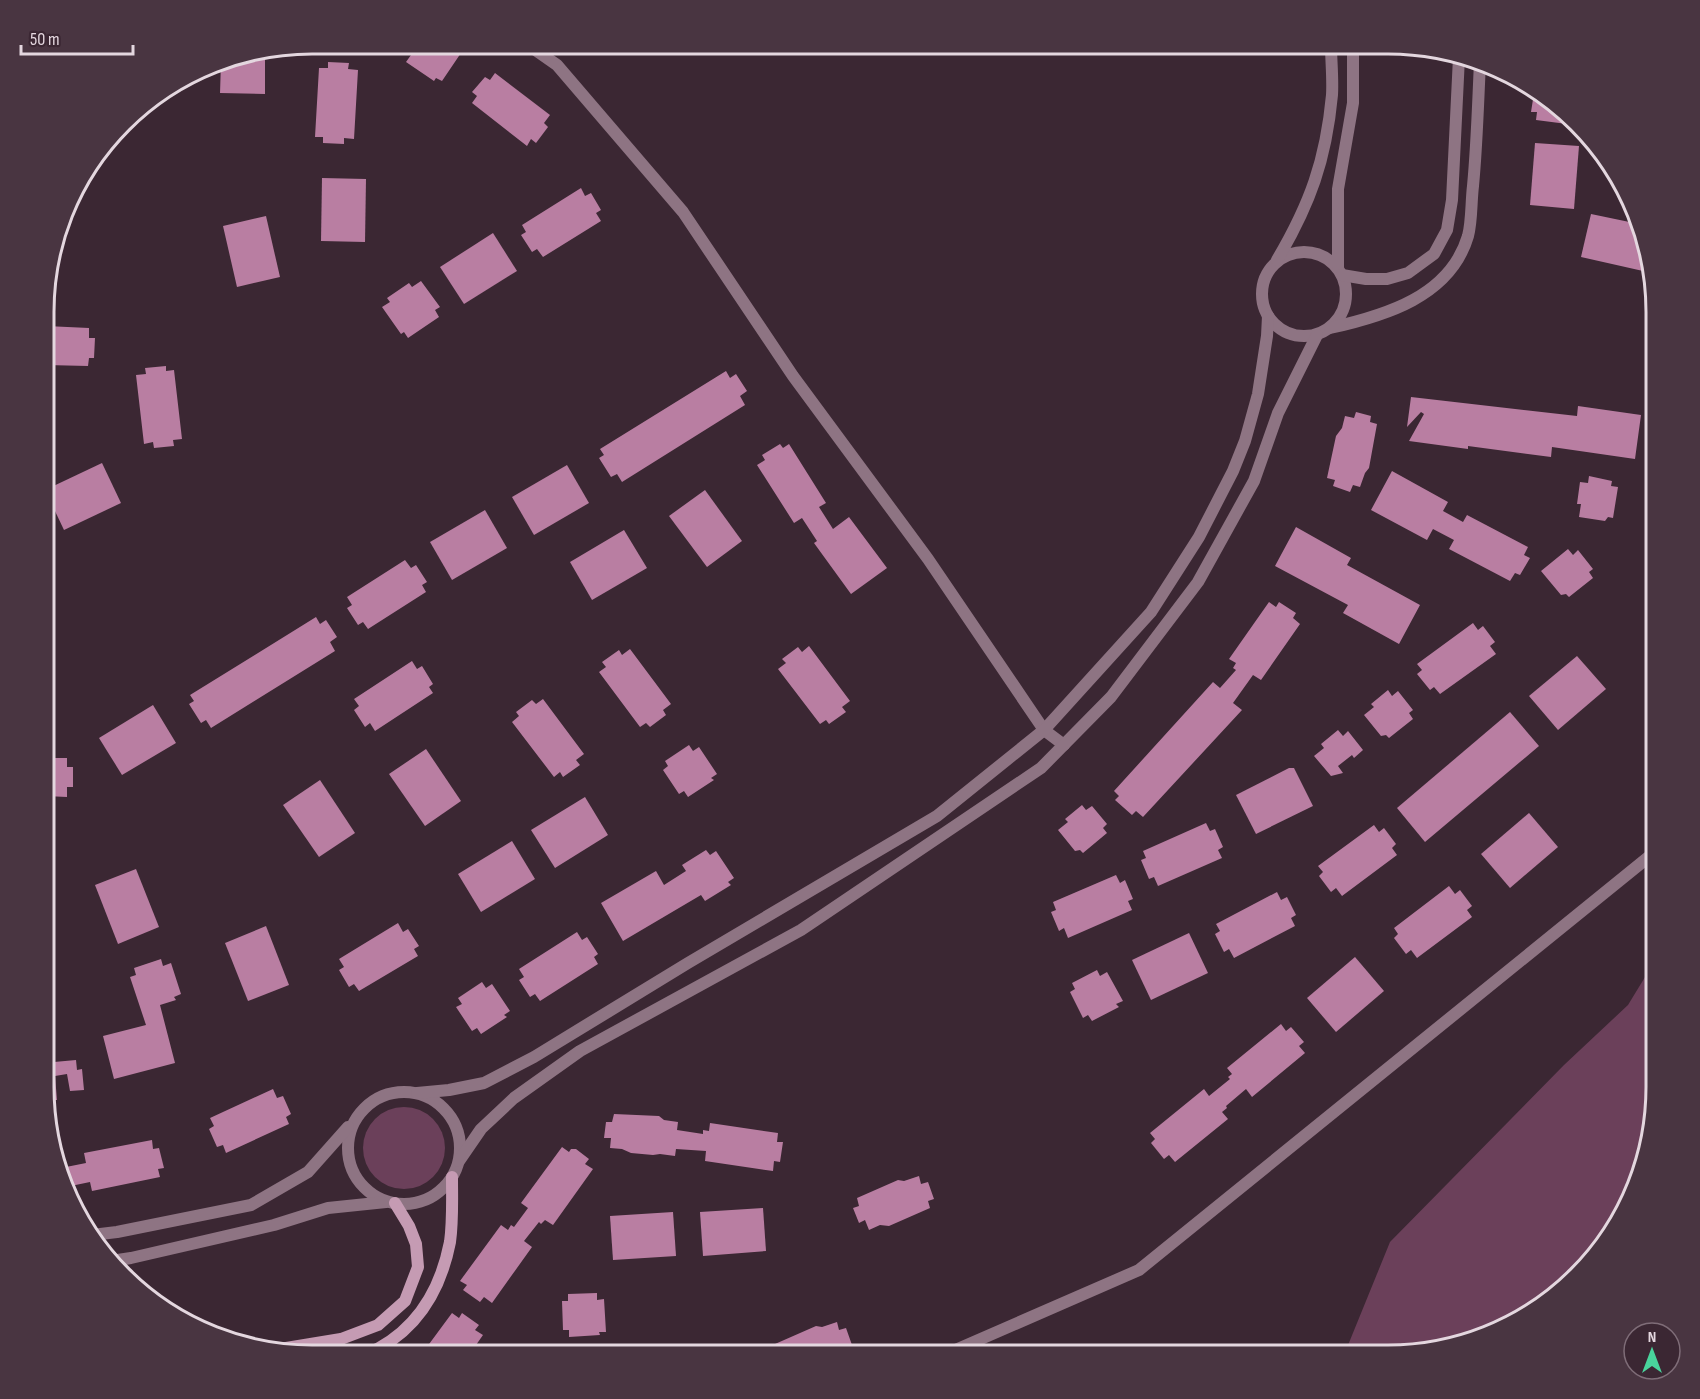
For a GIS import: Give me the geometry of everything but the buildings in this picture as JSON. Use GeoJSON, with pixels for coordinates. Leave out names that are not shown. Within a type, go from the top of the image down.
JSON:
{"type":"FeatureCollection","features":[{"type":"Feature","properties":{"kind":"main road"},"geometry":{"type":"LineString","coordinates":[[385,1345],[423,1311],[439,1281],[450,1241],[452,1177]]}},
{"type":"Feature","properties":{"kind":"main road"},"geometry":{"type":"LineString","coordinates":[[309,1345],[341,1340],[378,1324],[405,1301],[418,1267],[416,1245],[409,1226],[391,1202]]}},
{"type":"Feature","properties":{"kind":"street"},"geometry":{"type":"LineString","coordinates":[[541,54],[557,65],[683,212],[793,376],[928,559],[1044,730],[1064,745]]}},
{"type":"Feature","properties":{"kind":"street"},"geometry":{"type":"LineString","coordinates":[[1331,54],[1332,93],[1325,145],[1311,195],[1298,225],[1266,275],[1262,289],[1263,303],[1268,316],[1278,327],[1290,334],[1304,337],[1317,335],[1330,328],[1340,319],[1345,306],[1347,293],[1340,271],[1338,189],[1353,103],[1353,54]]}},
{"type":"Feature","properties":{"kind":"street"},"geometry":{"type":"LineString","coordinates":[[1275,263],[1286,255],[1300,252],[1315,253],[1328,258],[1340,271],[1366,279],[1387,279],[1408,273],[1434,254],[1447,230],[1452,200],[1459,64]]}},
{"type":"Feature","properties":{"kind":"street"},"geometry":{"type":"LineString","coordinates":[[1330,328],[1363,321],[1416,300],[1440,282],[1461,254],[1468,234],[1477,145],[1480,71]]}},
{"type":"Feature","properties":{"kind":"street"},"geometry":{"type":"LineString","coordinates":[[101,1234],[251,1205],[308,1172],[326,1155],[365,1106],[381,1095],[399,1091],[417,1093],[449,1090],[484,1083],[534,1057],[937,816],[1044,730],[1151,612],[1198,537],[1233,471],[1245,441],[1258,394],[1268,316]]}},
{"type":"Feature","properties":{"kind":"street"},"geometry":{"type":"LineString","coordinates":[[353,1122],[347,1140],[348,1160],[356,1178],[369,1193],[406,1205],[425,1200],[441,1191],[481,1129],[514,1098],[580,1051],[801,930],[1041,768],[1111,697],[1198,582],[1254,482],[1278,413],[1317,335]]}},
{"type":"Feature","properties":{"kind":"street"},"geometry":{"type":"LineString","coordinates":[[967,1345],[1139,1270],[1646,859]]}},
{"type":"Feature","properties":{"kind":"street"},"geometry":{"type":"LineString","coordinates":[[417,1093],[433,1099],[447,1111],[456,1126],[460,1143],[459,1161]]}},
{"type":"Feature","properties":{"kind":"street"},"geometry":{"type":"LineString","coordinates":[[120,1259],[274,1225],[328,1208],[391,1202]]}},
{"type":"Feature","properties":{"kind":"shaded area"},"geometry":{"type":"Polygon","coordinates":[[[1646,975],[1646,1087],[1641,1137],[1626,1186],[1593,1244],[1545,1292],[1487,1325],[1455,1336],[1422,1343],[1348,1345],[1390,1242],[1564,1065],[1628,1005],[1646,975]]]}},
{"type":"Feature","properties":{"kind":"shaded area"},"geometry":{"type":"Polygon","coordinates":[[[404,1107],[420,1110],[433,1119],[442,1132],[445,1148],[442,1164],[433,1177],[420,1186],[404,1189],[388,1186],[375,1177],[366,1164],[363,1148],[366,1132],[375,1119],[388,1110],[404,1107]]]}}]}
